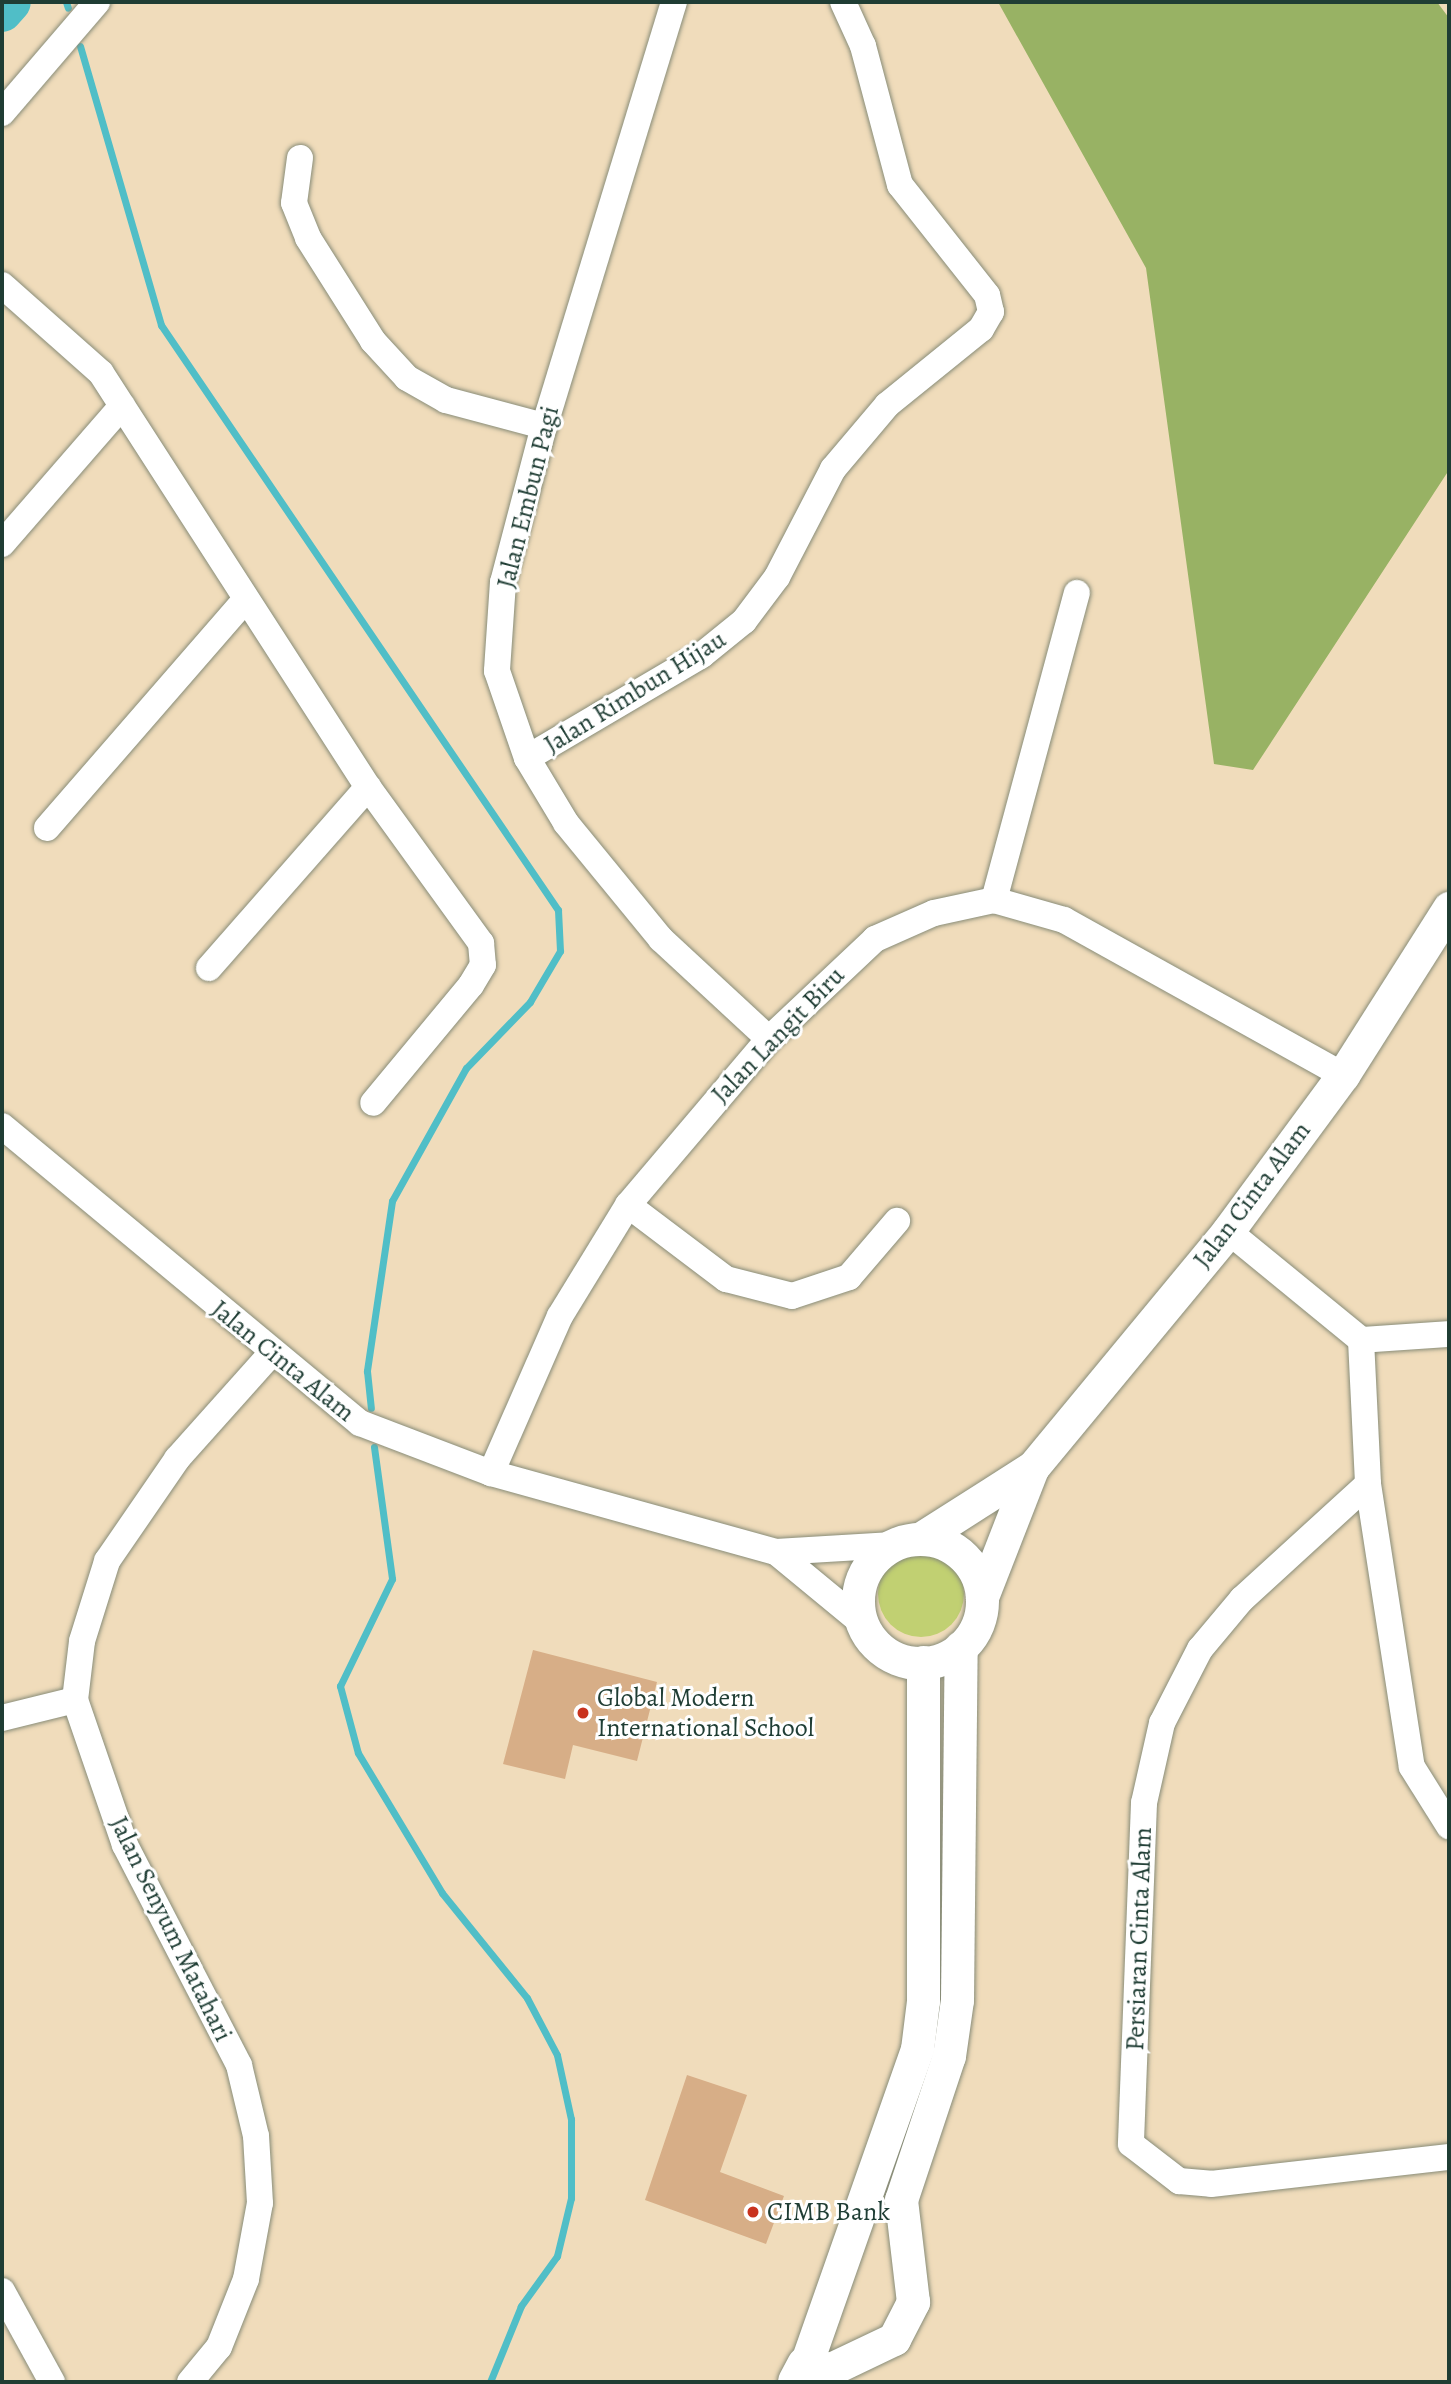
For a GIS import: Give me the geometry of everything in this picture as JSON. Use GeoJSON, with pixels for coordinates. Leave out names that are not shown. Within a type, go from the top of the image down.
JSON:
{"type":"FeatureCollection","features":[{"type":"Feature","properties":{"kind":"street"},"geometry":{"type":"LineString","coordinates":[[2,113],[97,2]]}},
{"type":"Feature","properties":{"kind":"street","name":"Jalan Embun Pagi"},"geometry":{"type":"LineString","coordinates":[[674,2],[544,426],[503,582],[497,671],[527,758],[566,823],[660,939],[769,1039]]}},
{"type":"Feature","properties":{"kind":"street","name":"Jalan Rimbun Hijau"},"geometry":{"type":"LineString","coordinates":[[527,758],[702,655],[744,621],[776,578],[833,469],[887,405],[981,328],[991,312],[987,296],[900,185],[863,46],[843,2]]}},
{"type":"Feature","properties":{"kind":"street"},"geometry":{"type":"LineString","coordinates":[[300,158],[294,203],[308,238],[373,341],[407,378],[446,400],[544,426]]}},
{"type":"Feature","properties":{"kind":"street"},"geometry":{"type":"LineString","coordinates":[[2,285],[101,373],[244,601],[368,787],[481,943],[482,965],[373,1103]]}},
{"type":"Feature","properties":{"kind":"street"},"geometry":{"type":"LineString","coordinates":[[2,544],[121,406]]}},
{"type":"Feature","properties":{"kind":"street"},"geometry":{"type":"LineString","coordinates":[[994,900],[1077,593]]}},
{"type":"Feature","properties":{"kind":"street"},"geometry":{"type":"LineString","coordinates":[[47,828],[244,601]]}},
{"type":"Feature","properties":{"kind":"street"},"geometry":{"type":"LineString","coordinates":[[209,968],[368,787]]}},
{"type":"Feature","properties":{"kind":"street","name":"Jalan Langit Biru"},"geometry":{"type":"LineString","coordinates":[[491,1473],[560,1317],[628,1205],[769,1039],[875,939],[934,913],[994,900],[1064,920],[1343,1075]]}},
{"type":"Feature","properties":{"kind":"street","name":"Jalan Cinta Alam"},"geometry":{"type":"LineString","coordinates":[[982,1597],[1033,1467],[1228,1231],[1343,1075],[1449,908]]}},
{"type":"Feature","properties":{"kind":"street","name":"Jalan Cinta Alam"},"geometry":{"type":"LineString","coordinates":[[2,1126],[271,1354],[360,1423],[491,1473],[776,1552],[907,1542],[1033,1467]]}},
{"type":"Feature","properties":{"kind":"street"},"geometry":{"type":"LineString","coordinates":[[628,1205],[726,1279],[792,1296],[849,1277],[897,1221]]}},
{"type":"Feature","properties":{"kind":"street"},"geometry":{"type":"LineString","coordinates":[[1228,1231],[1361,1339],[1449,1334]]}},
{"type":"Feature","properties":{"kind":"street"},"geometry":{"type":"LineString","coordinates":[[1361,1339],[1368,1484],[1412,1767],[1449,1826]]}},
{"type":"Feature","properties":{"kind":"street","name":"Jalan Senyum Matahari"},"geometry":{"type":"LineString","coordinates":[[190,2382],[219,2347],[246,2279],[260,2203],[256,2136],[239,2066],[125,1845],[75,1700],[82,1641],[107,1561],[177,1459],[271,1354]]}},
{"type":"Feature","properties":{"kind":"street","name":"Persiaran Cinta Alam"},"geometry":{"type":"LineString","coordinates":[[1368,1484],[1242,1599],[1200,1649],[1162,1723],[1144,1803],[1131,2144],[1179,2181],[1211,2184],[1449,2157]]}},
{"type":"Feature","properties":{"kind":"street"},"geometry":{"type":"LineString","coordinates":[[907,1542],[962,1556],[982,1597],[977,1625],[961,1647],[923,1662],[886,1653],[862,1623],[861,1584],[873,1561],[907,1542]]}},
{"type":"Feature","properties":{"kind":"street","name":"Jalan Cinta Alam"},"geometry":{"type":"LineString","coordinates":[[776,1552],[862,1623]]}},
{"type":"Feature","properties":{"kind":"street"},"geometry":{"type":"LineString","coordinates":[[815,2375],[875,2350],[907,2323],[913,2302],[901,2200],[949,2056],[957,2000],[961,1647]]}},
{"type":"Feature","properties":{"kind":"street"},"geometry":{"type":"LineString","coordinates":[[815,2375],[826,2313],[917,2049],[927,1930],[923,1662]]}},
{"type":"Feature","properties":{"kind":"street"},"geometry":{"type":"LineString","coordinates":[[2,1718],[75,1700]]}},
{"type":"Feature","properties":{"kind":"street"},"geometry":{"type":"LineString","coordinates":[[2,2291],[52,2382]]}},
{"type":"Feature","properties":{"kind":"street"},"geometry":{"type":"LineString","coordinates":[[826,2313],[849,2338],[875,2350]]}},
{"type":"Feature","properties":{"kind":"green space"},"geometry":{"type":"Polygon","coordinates":[[[998,2],[1437,2],[1449,18],[1449,470],[1253,770],[1214,764],[1146,268],[998,2]]]}},
{"type":"Feature","properties":{"kind":"green space"},"geometry":{"type":"Polygon","coordinates":[[[921,1551],[937,1555],[951,1564],[960,1578],[964,1594],[960,1610],[951,1624],[937,1633],[921,1637],[905,1633],[891,1624],[882,1610],[878,1594],[882,1578],[891,1564],[905,1555],[921,1551]]]}},
{"type":"Feature","properties":{"kind":"building","name":"Global Modern International School"},"geometry":{"type":"Polygon","coordinates":[[[533,1650],[657,1682],[637,1761],[573,1745],[565,1779],[503,1764],[533,1650]]]}},
{"type":"Feature","properties":{"kind":"building"},"geometry":{"type":"Polygon","coordinates":[[[687,2075],[747,2095],[720,2172],[784,2196],[766,2244],[645,2200],[687,2075]]]}},
{"type":"Feature","properties":{"kind":"waterway"},"geometry":{"type":"LineString","coordinates":[[2,12],[11,2]]}},
{"type":"Feature","properties":{"kind":"waterway"},"geometry":{"type":"LineString","coordinates":[[66,2],[68,8]]}},
{"type":"Feature","properties":{"kind":"waterway"},"geometry":{"type":"LineString","coordinates":[[80,46],[161,325],[558,910],[560,951],[530,1002],[466,1068],[392,1201],[367,1371],[371,1408]]}},
{"type":"Feature","properties":{"kind":"waterway"},"geometry":{"type":"LineString","coordinates":[[374,1447],[392,1579],[340,1686],[358,1753],[442,1893],[527,1998],[557,2055],[571,2119],[571,2198],[557,2256],[521,2306],[490,2382]]}},
{"type":"Feature","properties":{"kind":"place","name":"Global Modern International School"},"geometry":{"type":"Point","coordinates":[583,1713]}},
{"type":"Feature","properties":{"kind":"place","name":"CIMB Bank"},"geometry":{"type":"Point","coordinates":[753,2212]}}]}
